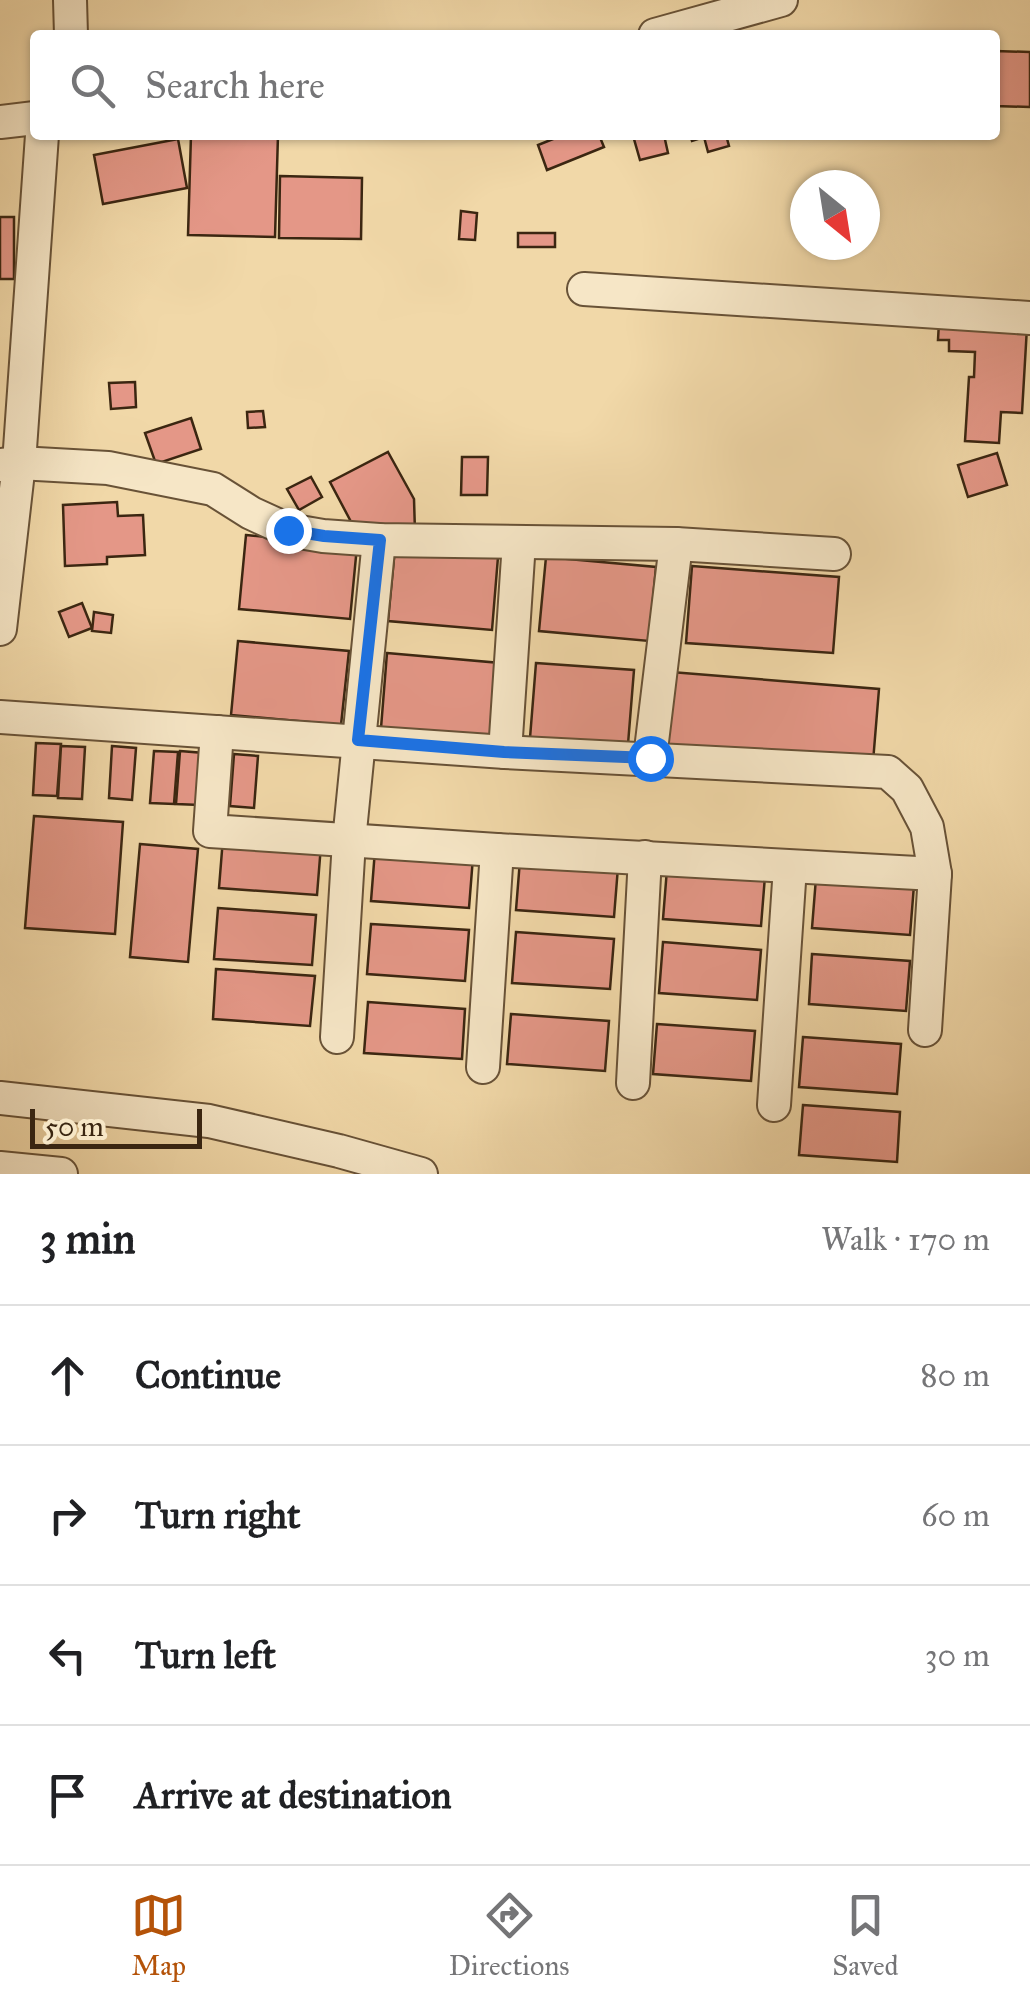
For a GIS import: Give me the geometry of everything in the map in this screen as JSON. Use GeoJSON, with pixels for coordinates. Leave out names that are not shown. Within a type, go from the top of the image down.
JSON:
{"type":"FeatureCollection","features":[{"type":"Feature","properties":{"kind":"street"},"geometry":{"type":"LineString","coordinates":[[70,0],[71,30]]}},
{"type":"Feature","properties":{"kind":"street"},"geometry":{"type":"LineString","coordinates":[[662,30],[688,13],[780,0]]}},
{"type":"Feature","properties":{"kind":"street"},"geometry":{"type":"LineString","coordinates":[[0,122],[30,119]]}},
{"type":"Feature","properties":{"kind":"street"},"geometry":{"type":"LineString","coordinates":[[0,629],[14,340],[41,140]]}},
{"type":"Feature","properties":{"kind":"street"},"geometry":{"type":"LineString","coordinates":[[584,289],[1030,318]]}},
{"type":"Feature","properties":{"kind":"street"},"geometry":{"type":"LineString","coordinates":[[9,464],[108,468],[213,488],[251,513],[288,530],[324,536],[676,544],[834,554]]}},
{"type":"Feature","properties":{"kind":"street"},"geometry":{"type":"LineString","coordinates":[[337,1037],[349,840],[380,540]]}},
{"type":"Feature","properties":{"kind":"street"},"geometry":{"type":"LineString","coordinates":[[504,752],[518,542]]}},
{"type":"Feature","properties":{"kind":"street"},"geometry":{"type":"LineString","coordinates":[[650,758],[676,544]]}},
{"type":"Feature","properties":{"kind":"street"},"geometry":{"type":"LineString","coordinates":[[0,717],[504,752],[888,772],[907,789],[927,827],[934,874],[926,1030]]}},
{"type":"Feature","properties":{"kind":"street"},"geometry":{"type":"LineString","coordinates":[[217,732],[210,831],[934,874]]}},
{"type":"Feature","properties":{"kind":"street"},"geometry":{"type":"LineString","coordinates":[[483,1067],[497,850]]}},
{"type":"Feature","properties":{"kind":"street"},"geometry":{"type":"LineString","coordinates":[[633,1083],[645,857]]}},
{"type":"Feature","properties":{"kind":"street"},"geometry":{"type":"LineString","coordinates":[[774,1105],[790,866]]}},
{"type":"Feature","properties":{"kind":"street"},"geometry":{"type":"LineString","coordinates":[[0,1098],[209,1120],[421,1174]]}},
{"type":"Feature","properties":{"kind":"street"},"geometry":{"type":"LineString","coordinates":[[7,1170],[61,1174]]}},
{"type":"Feature","properties":{"kind":"building"},"geometry":{"type":"Polygon","coordinates":[[[1000,51],[1030,52],[1030,107],[1000,106],[1000,51]]]}},
{"type":"Feature","properties":{"kind":"building"},"geometry":{"type":"Polygon","coordinates":[[[178,140],[187,188],[103,204],[94,155],[178,140]]]}},
{"type":"Feature","properties":{"kind":"building"},"geometry":{"type":"Polygon","coordinates":[[[191,140],[278,140],[275,237],[188,235],[191,140]]]}},
{"type":"Feature","properties":{"kind":"building"},"geometry":{"type":"Polygon","coordinates":[[[550,140],[601,140],[604,147],[547,170],[538,145],[550,140]]]}},
{"type":"Feature","properties":{"kind":"building"},"geometry":{"type":"Polygon","coordinates":[[[634,140],[665,140],[668,153],[640,160],[634,140]]]}},
{"type":"Feature","properties":{"kind":"building"},"geometry":{"type":"Polygon","coordinates":[[[705,140],[727,140],[729,146],[708,152],[705,140]]]}},
{"type":"Feature","properties":{"kind":"building"},"geometry":{"type":"Polygon","coordinates":[[[280,176],[362,178],[361,239],[279,238],[280,176]]]}},
{"type":"Feature","properties":{"kind":"building"},"geometry":{"type":"Polygon","coordinates":[[[461,211],[477,213],[475,240],[459,239],[461,211]]]}},
{"type":"Feature","properties":{"kind":"building"},"geometry":{"type":"Polygon","coordinates":[[[0,217],[14,217],[14,279],[0,279],[0,217]]]}},
{"type":"Feature","properties":{"kind":"building"},"geometry":{"type":"Polygon","coordinates":[[[518,233],[555,233],[555,247],[518,247],[518,233]]]}},
{"type":"Feature","properties":{"kind":"building"},"geometry":{"type":"Polygon","coordinates":[[[939,322],[1027,327],[1022,413],[1001,412],[999,443],[965,441],[969,377],[974,377],[975,352],[949,351],[949,340],[938,340],[939,322]]]}},
{"type":"Feature","properties":{"kind":"building"},"geometry":{"type":"Polygon","coordinates":[[[135,382],[136,407],[111,409],[109,383],[135,382]]]}},
{"type":"Feature","properties":{"kind":"building"},"geometry":{"type":"Polygon","coordinates":[[[263,411],[265,427],[248,428],[247,412],[263,411]]]}},
{"type":"Feature","properties":{"kind":"building"},"geometry":{"type":"Polygon","coordinates":[[[191,418],[201,449],[156,464],[145,433],[191,418]]]}},
{"type":"Feature","properties":{"kind":"building"},"geometry":{"type":"Polygon","coordinates":[[[388,452],[414,499],[415,532],[358,535],[330,482],[388,452]]]}},
{"type":"Feature","properties":{"kind":"building"},"geometry":{"type":"Polygon","coordinates":[[[997,453],[1007,485],[968,497],[958,465],[997,453]]]}},
{"type":"Feature","properties":{"kind":"building"},"geometry":{"type":"Polygon","coordinates":[[[462,457],[488,457],[487,495],[461,495],[462,457]]]}},
{"type":"Feature","properties":{"kind":"building"},"geometry":{"type":"Polygon","coordinates":[[[311,477],[322,497],[299,510],[287,489],[311,477]]]}},
{"type":"Feature","properties":{"kind":"building"},"geometry":{"type":"Polygon","coordinates":[[[117,502],[118,516],[143,515],[145,555],[107,557],[107,564],[65,566],[63,505],[117,502]]]}},
{"type":"Feature","properties":{"kind":"building"},"geometry":{"type":"Polygon","coordinates":[[[246,535],[357,546],[350,619],[239,609],[246,535]]]}},
{"type":"Feature","properties":{"kind":"building"},"geometry":{"type":"Polygon","coordinates":[[[395,548],[498,557],[492,630],[388,621],[395,548]]]}},
{"type":"Feature","properties":{"kind":"building"},"geometry":{"type":"Polygon","coordinates":[[[546,557],[656,567],[649,641],[539,631],[546,557]]]}},
{"type":"Feature","properties":{"kind":"building"},"geometry":{"type":"Polygon","coordinates":[[[692,566],[839,577],[833,653],[686,643],[692,566]]]}},
{"type":"Feature","properties":{"kind":"building"},"geometry":{"type":"Polygon","coordinates":[[[82,603],[92,628],[69,637],[59,612],[82,603]]]}},
{"type":"Feature","properties":{"kind":"building"},"geometry":{"type":"Polygon","coordinates":[[[94,612],[113,615],[111,633],[92,631],[94,612]]]}},
{"type":"Feature","properties":{"kind":"building"},"geometry":{"type":"Polygon","coordinates":[[[238,641],[349,651],[341,725],[231,715],[238,641]]]}},
{"type":"Feature","properties":{"kind":"building"},"geometry":{"type":"Polygon","coordinates":[[[387,653],[500,663],[492,736],[381,728],[387,653]]]}},
{"type":"Feature","properties":{"kind":"building"},"geometry":{"type":"Polygon","coordinates":[[[536,663],[634,670],[628,744],[530,738],[536,663]]]}},
{"type":"Feature","properties":{"kind":"building"},"geometry":{"type":"Polygon","coordinates":[[[671,672],[879,689],[873,762],[665,745],[671,672]]]}},
{"type":"Feature","properties":{"kind":"building"},"geometry":{"type":"Polygon","coordinates":[[[36,743],[61,744],[57,796],[33,795],[36,743]]]}},
{"type":"Feature","properties":{"kind":"building"},"geometry":{"type":"Polygon","coordinates":[[[61,746],[85,747],[82,799],[58,798],[61,746]]]}},
{"type":"Feature","properties":{"kind":"building"},"geometry":{"type":"Polygon","coordinates":[[[112,746],[136,748],[132,800],[109,798],[112,746]]]}},
{"type":"Feature","properties":{"kind":"building"},"geometry":{"type":"Polygon","coordinates":[[[154,751],[178,752],[174,804],[150,803],[154,751]]]}},
{"type":"Feature","properties":{"kind":"building"},"geometry":{"type":"Polygon","coordinates":[[[180,751],[204,753],[200,805],[176,804],[180,751]]]}},
{"type":"Feature","properties":{"kind":"building"},"geometry":{"type":"Polygon","coordinates":[[[234,754],[258,756],[254,808],[230,806],[234,754]]]}},
{"type":"Feature","properties":{"kind":"building"},"geometry":{"type":"Polygon","coordinates":[[[34,816],[123,822],[115,934],[25,928],[34,816]]]}},
{"type":"Feature","properties":{"kind":"building"},"geometry":{"type":"Polygon","coordinates":[[[223,838],[321,845],[317,895],[219,888],[223,838]]]}},
{"type":"Feature","properties":{"kind":"building"},"geometry":{"type":"Polygon","coordinates":[[[140,844],[198,849],[188,962],[130,957],[140,844]]]}},
{"type":"Feature","properties":{"kind":"building"},"geometry":{"type":"Polygon","coordinates":[[[375,850],[473,857],[469,908],[371,901],[375,850]]]}},
{"type":"Feature","properties":{"kind":"building"},"geometry":{"type":"Polygon","coordinates":[[[520,860],[618,867],[614,917],[516,910],[520,860]]]}},
{"type":"Feature","properties":{"kind":"building"},"geometry":{"type":"Polygon","coordinates":[[[667,869],[765,876],[761,926],[663,919],[667,869]]]}},
{"type":"Feature","properties":{"kind":"building"},"geometry":{"type":"Polygon","coordinates":[[[816,878],[914,885],[910,935],[812,928],[816,878]]]}},
{"type":"Feature","properties":{"kind":"building"},"geometry":{"type":"Polygon","coordinates":[[[218,908],[316,915],[312,965],[214,959],[218,908]]]}},
{"type":"Feature","properties":{"kind":"building"},"geometry":{"type":"Polygon","coordinates":[[[371,924],[469,930],[465,981],[367,974],[371,924]]]}},
{"type":"Feature","properties":{"kind":"building"},"geometry":{"type":"Polygon","coordinates":[[[516,932],[614,939],[610,989],[512,983],[516,932]]]}},
{"type":"Feature","properties":{"kind":"building"},"geometry":{"type":"Polygon","coordinates":[[[663,942],[761,950],[757,1000],[659,993],[663,942]]]}},
{"type":"Feature","properties":{"kind":"building"},"geometry":{"type":"Polygon","coordinates":[[[812,954],[910,961],[906,1011],[809,1004],[812,954]]]}},
{"type":"Feature","properties":{"kind":"building"},"geometry":{"type":"Polygon","coordinates":[[[216,969],[315,976],[310,1026],[213,1019],[216,969]]]}},
{"type":"Feature","properties":{"kind":"building"},"geometry":{"type":"Polygon","coordinates":[[[368,1002],[465,1009],[462,1059],[364,1053],[368,1002]]]}},
{"type":"Feature","properties":{"kind":"building"},"geometry":{"type":"Polygon","coordinates":[[[511,1014],[609,1021],[605,1071],[507,1064],[511,1014]]]}},
{"type":"Feature","properties":{"kind":"building"},"geometry":{"type":"Polygon","coordinates":[[[657,1024],[755,1031],[751,1081],[653,1074],[657,1024]]]}},
{"type":"Feature","properties":{"kind":"building"},"geometry":{"type":"Polygon","coordinates":[[[803,1037],[901,1044],[897,1094],[799,1087],[803,1037]]]}},
{"type":"Feature","properties":{"kind":"building"},"geometry":{"type":"Polygon","coordinates":[[[803,1105],[900,1112],[897,1162],[799,1155],[803,1105]]]}},
{"type":"Feature","properties":{"kind":"route"},"geometry":{"type":"LineString","coordinates":[[288,530],[380,540],[358,740],[650,758]]}}]}
